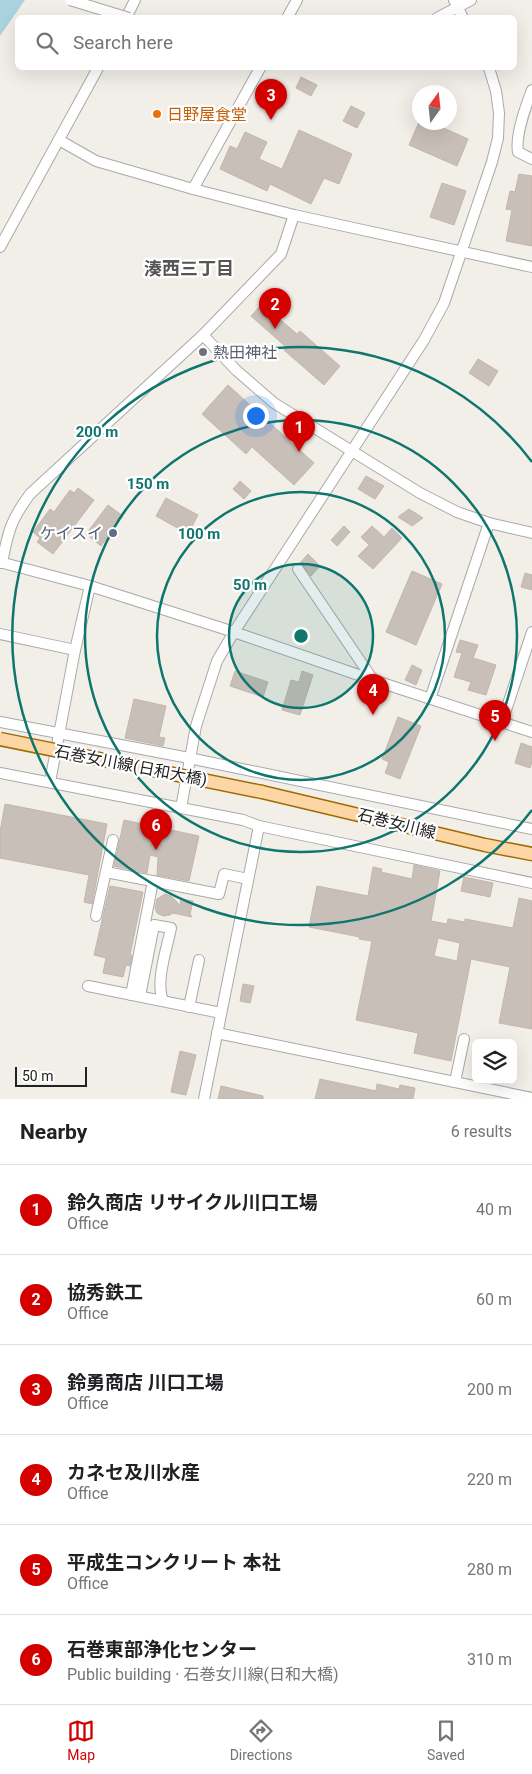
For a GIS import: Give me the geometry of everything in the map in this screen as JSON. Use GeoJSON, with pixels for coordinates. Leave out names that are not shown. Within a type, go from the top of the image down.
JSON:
{"type":"FeatureCollection","features":[{"type":"Feature","properties":{"kind":"main road","name":"石巻女川線(日和大橋)"},"geometry":{"type":"LineString","coordinates":[[0,739],[262,792]]}},
{"type":"Feature","properties":{"kind":"main road","name":"石巻女川線"},"geometry":{"type":"LineString","coordinates":[[262,792],[485,845],[532,854]]}},
{"type":"Feature","properties":{"kind":"street"},"geometry":{"type":"LineString","coordinates":[[70,0],[118,15]]}},
{"type":"Feature","properties":{"kind":"street"},"geometry":{"type":"LineString","coordinates":[[128,15],[135,0]]}},
{"type":"Feature","properties":{"kind":"street"},"geometry":{"type":"LineString","coordinates":[[289,15],[297,0]]}},
{"type":"Feature","properties":{"kind":"street"},"geometry":{"type":"LineString","coordinates":[[441,15],[456,4],[471,0]]}},
{"type":"Feature","properties":{"kind":"street"},"geometry":{"type":"LineString","coordinates":[[0,246],[97,70]]}},
{"type":"Feature","properties":{"kind":"street"},"geometry":{"type":"LineString","coordinates":[[193,189],[259,70]]}},
{"type":"Feature","properties":{"kind":"street"},"geometry":{"type":"LineString","coordinates":[[181,808],[196,726],[217,661],[424,340],[444,303],[492,162],[498,138],[499,113],[496,91],[490,70]]}},
{"type":"Feature","properties":{"kind":"street"},"geometry":{"type":"LineString","coordinates":[[532,90],[527,102],[517,144],[518,152],[532,159]]}},
{"type":"Feature","properties":{"kind":"street"},"geometry":{"type":"LineString","coordinates":[[59,140],[96,161],[193,189],[294,215],[532,267]]}},
{"type":"Feature","properties":{"kind":"street"},"geometry":{"type":"LineString","coordinates":[[294,215],[281,254],[203,335],[30,494],[15,515],[7,534],[1,562],[90,586],[234,632],[532,732]]}},
{"type":"Feature","properties":{"kind":"street"},"geometry":{"type":"LineString","coordinates":[[203,335],[236,370],[274,403],[428,497],[457,512],[490,523],[532,533]]}},
{"type":"Feature","properties":{"kind":"street"},"geometry":{"type":"LineString","coordinates":[[430,699],[490,523]]}},
{"type":"Feature","properties":{"kind":"street"},"geometry":{"type":"LineString","coordinates":[[298,568],[373,680]]}},
{"type":"Feature","properties":{"kind":"street"},"geometry":{"type":"LineString","coordinates":[[50,782],[75,650],[90,586]]}},
{"type":"Feature","properties":{"kind":"street"},"geometry":{"type":"LineString","coordinates":[[502,722],[532,632]]}},
{"type":"Feature","properties":{"kind":"street"},"geometry":{"type":"LineString","coordinates":[[0,634],[75,650]]}},
{"type":"Feature","properties":{"kind":"street"},"geometry":{"type":"LineString","coordinates":[[0,722],[189,758],[532,829]]}},
{"type":"Feature","properties":{"kind":"street"},"geometry":{"type":"LineString","coordinates":[[0,773],[243,820],[258,826],[532,883]]}},
{"type":"Feature","properties":{"kind":"street"},"geometry":{"type":"LineString","coordinates":[[204,1099],[258,826]]}},
{"type":"Feature","properties":{"kind":"street"},"geometry":{"type":"LineString","coordinates":[[96,916],[113,840]]}},
{"type":"Feature","properties":{"kind":"street"},"geometry":{"type":"LineString","coordinates":[[106,872],[219,894],[224,874],[248,879]]}},
{"type":"Feature","properties":{"kind":"street"},"geometry":{"type":"LineString","coordinates":[[135,996],[153,881]]}},
{"type":"Feature","properties":{"kind":"street"},"geometry":{"type":"LineString","coordinates":[[135,996],[154,925],[171,928],[160,982],[160,994],[163,1001]]}},
{"type":"Feature","properties":{"kind":"street"},"geometry":{"type":"LineString","coordinates":[[190,1006],[198,960]]}},
{"type":"Feature","properties":{"kind":"street"},"geometry":{"type":"LineString","coordinates":[[88,986],[221,1013]]}},
{"type":"Feature","properties":{"kind":"street"},"geometry":{"type":"LineString","coordinates":[[217,1033],[532,1098]]}},
{"type":"Feature","properties":{"kind":"street"},"geometry":{"type":"LineString","coordinates":[[455,1082],[464,1038]]}},
{"type":"Feature","properties":{"kind":"water"},"geometry":{"type":"Polygon","coordinates":[[[0,0],[25,0],[0,36],[0,0]]]}},
{"type":"Feature","properties":{"kind":"building"},"geometry":{"type":"Polygon","coordinates":[[[301,77],[317,85],[311,96],[296,88],[301,77]]]}},
{"type":"Feature","properties":{"kind":"building"},"geometry":{"type":"Polygon","coordinates":[[[351,106],[365,113],[357,128],[343,121],[351,106]]]}},
{"type":"Feature","properties":{"kind":"building"},"geometry":{"type":"Polygon","coordinates":[[[299,130],[352,154],[339,184],[324,178],[311,204],[270,184],[267,191],[220,169],[230,146],[237,149],[245,132],[267,142],[259,159],[282,169],[299,130]]]}},
{"type":"Feature","properties":{"kind":"building"},"geometry":{"type":"Polygon","coordinates":[[[416,130],[448,130],[468,139],[457,166],[409,145],[416,130]]]}},
{"type":"Feature","properties":{"kind":"building"},"geometry":{"type":"Polygon","coordinates":[[[519,174],[532,176],[532,246],[506,241],[512,210],[506,209],[510,191],[515,192],[519,174]]]}},
{"type":"Feature","properties":{"kind":"building"},"geometry":{"type":"Polygon","coordinates":[[[442,183],[466,191],[454,225],[430,217],[442,183]]]}},
{"type":"Feature","properties":{"kind":"building"},"geometry":{"type":"Polygon","coordinates":[[[262,304],[297,334],[300,331],[340,366],[324,385],[284,350],[286,347],[251,316],[262,304]]]}},
{"type":"Feature","properties":{"kind":"building"},"geometry":{"type":"Polygon","coordinates":[[[478,359],[498,371],[489,386],[469,373],[478,359]]]}},
{"type":"Feature","properties":{"kind":"building"},"geometry":{"type":"Polygon","coordinates":[[[228,385],[314,463],[294,485],[252,447],[246,454],[202,414],[228,385]]]}},
{"type":"Feature","properties":{"kind":"building"},"geometry":{"type":"Polygon","coordinates":[[[366,476],[384,486],[375,499],[358,489],[366,476]]]}},
{"type":"Feature","properties":{"kind":"building"},"geometry":{"type":"Polygon","coordinates":[[[240,481],[251,491],[244,499],[233,489],[240,481]]]}},
{"type":"Feature","properties":{"kind":"building"},"geometry":{"type":"Polygon","coordinates":[[[78,488],[94,500],[53,554],[37,542],[40,538],[33,532],[50,509],[54,512],[70,490],[74,493],[78,488]]]}},
{"type":"Feature","properties":{"kind":"building"},"geometry":{"type":"Polygon","coordinates":[[[166,498],[198,515],[188,534],[156,516],[166,498]]]}},
{"type":"Feature","properties":{"kind":"building"},"geometry":{"type":"Polygon","coordinates":[[[108,505],[123,516],[101,546],[86,534],[108,505]]]}},
{"type":"Feature","properties":{"kind":"building"},"geometry":{"type":"Polygon","coordinates":[[[409,509],[423,518],[412,526],[398,517],[409,509]]]}},
{"type":"Feature","properties":{"kind":"building"},"geometry":{"type":"Polygon","coordinates":[[[344,526],[350,532],[337,546],[331,540],[344,526]]]}},
{"type":"Feature","properties":{"kind":"building"},"geometry":{"type":"Polygon","coordinates":[[[372,526],[384,537],[392,528],[402,538],[373,569],[358,556],[369,545],[361,537],[372,526]]]}},
{"type":"Feature","properties":{"kind":"building"},"geometry":{"type":"Polygon","coordinates":[[[308,554],[320,566],[311,576],[300,563],[308,554]]]}},
{"type":"Feature","properties":{"kind":"building"},"geometry":{"type":"Polygon","coordinates":[[[412,571],[442,584],[416,645],[386,632],[412,571]]]}},
{"type":"Feature","properties":{"kind":"building"},"geometry":{"type":"Polygon","coordinates":[[[525,573],[532,575],[532,590],[521,587],[525,573]]]}},
{"type":"Feature","properties":{"kind":"building"},"geometry":{"type":"Polygon","coordinates":[[[460,640],[478,645],[473,658],[496,665],[486,695],[468,690],[471,682],[454,677],[462,653],[456,652],[460,640]]]}},
{"type":"Feature","properties":{"kind":"building"},"geometry":{"type":"Polygon","coordinates":[[[412,665],[422,670],[416,685],[405,680],[412,665]]]}},
{"type":"Feature","properties":{"kind":"building"},"geometry":{"type":"Polygon","coordinates":[[[235,671],[268,682],[263,697],[230,686],[235,671]]]}},
{"type":"Feature","properties":{"kind":"building"},"geometry":{"type":"Polygon","coordinates":[[[302,671],[313,675],[300,715],[282,710],[291,680],[299,682],[302,671]]]}},
{"type":"Feature","properties":{"kind":"building"},"geometry":{"type":"Polygon","coordinates":[[[134,699],[166,706],[159,737],[165,738],[163,746],[125,738],[134,699]]]}},
{"type":"Feature","properties":{"kind":"building"},"geometry":{"type":"Polygon","coordinates":[[[398,717],[421,726],[400,779],[385,773],[389,762],[382,759],[398,717]]]}},
{"type":"Feature","properties":{"kind":"building"},"geometry":{"type":"Polygon","coordinates":[[[521,743],[532,747],[530,768],[515,763],[521,743]]]}},
{"type":"Feature","properties":{"kind":"building"},"geometry":{"type":"Polygon","coordinates":[[[5,804],[107,824],[92,904],[84,902],[89,875],[0,858],[0,832],[5,804]]]}},
{"type":"Feature","properties":{"kind":"building"},"geometry":{"type":"Polygon","coordinates":[[[124,820],[199,836],[189,881],[157,875],[158,857],[150,855],[147,873],[114,866],[124,820]]]}},
{"type":"Feature","properties":{"kind":"building"},"geometry":{"type":"Polygon","coordinates":[[[414,865],[440,871],[431,921],[447,924],[448,919],[465,922],[465,919],[513,928],[519,898],[532,901],[532,1029],[499,1023],[510,967],[471,959],[451,1061],[414,1053],[418,1033],[356,1020],[372,941],[309,927],[317,886],[368,896],[373,867],[382,869],[381,872],[412,879],[414,865]],[[438,938],[434,956],[457,961],[460,943],[438,938]]]}},
{"type":"Feature","properties":{"kind":"building"},"geometry":{"type":"Polygon","coordinates":[[[464,877],[493,883],[490,897],[461,891],[464,877]]]}},
{"type":"Feature","properties":{"kind":"building"},"geometry":{"type":"Polygon","coordinates":[[[110,886],[143,892],[130,955],[132,955],[130,966],[126,965],[123,977],[103,973],[106,958],[94,955],[110,886]]]}},
{"type":"Feature","properties":{"kind":"building"},"geometry":{"type":"Polygon","coordinates":[[[165,894],[171,896],[180,905],[181,899],[193,901],[190,914],[192,917],[173,913],[163,916],[157,913],[155,908],[157,899],[165,894]]]}},
{"type":"Feature","properties":{"kind":"building"},"geometry":{"type":"Polygon","coordinates":[[[243,984],[254,986],[250,1003],[240,1001],[243,984]]]}},
{"type":"Feature","properties":{"kind":"building"},"geometry":{"type":"Polygon","coordinates":[[[180,1051],[196,1055],[186,1095],[171,1092],[180,1051]]]}},
{"type":"Feature","properties":{"kind":"building"},"geometry":{"type":"Polygon","coordinates":[[[320,1079],[376,1091],[377,1084],[399,1089],[400,1085],[415,1088],[413,1099],[315,1099],[320,1079]]]}},
{"type":"Feature","properties":{"kind":"building"},"geometry":{"type":"Polygon","coordinates":[[[221,1086],[263,1096],[263,1099],[218,1099],[221,1086]]]}},
{"type":"Feature","properties":{"kind":"place","name":"日野屋食堂"},"geometry":{"type":"Point","coordinates":[157,114]}},
{"type":"Feature","properties":{"kind":"place","name":"鈴勇商店 川口工場"},"geometry":{"type":"Point","coordinates":[271,120]}},
{"type":"Feature","properties":{"kind":"place","name":"協秀鉄工"},"geometry":{"type":"Point","coordinates":[275,329]}},
{"type":"Feature","properties":{"kind":"place","name":"熱田神社"},"geometry":{"type":"Point","coordinates":[203,352]}},
{"type":"Feature","properties":{"kind":"place","name":"鈴久商店 リサイクル川口工場"},"geometry":{"type":"Point","coordinates":[299,452]}},
{"type":"Feature","properties":{"kind":"place","name":"ケイスイ"},"geometry":{"type":"Point","coordinates":[113,533]}},
{"type":"Feature","properties":{"kind":"place","name":"カネセ及川水産"},"geometry":{"type":"Point","coordinates":[373,715]}},
{"type":"Feature","properties":{"kind":"place","name":"平成生コンクリート 本社"},"geometry":{"type":"Point","coordinates":[495,741]}},
{"type":"Feature","properties":{"kind":"place","name":"石巻東部浄化センター"},"geometry":{"type":"Point","coordinates":[156,850]}},
{"type":"Feature","properties":{"kind":"district","name":"湊西三丁目"},"geometry":{"type":"Point","coordinates":[189,269]}}]}
